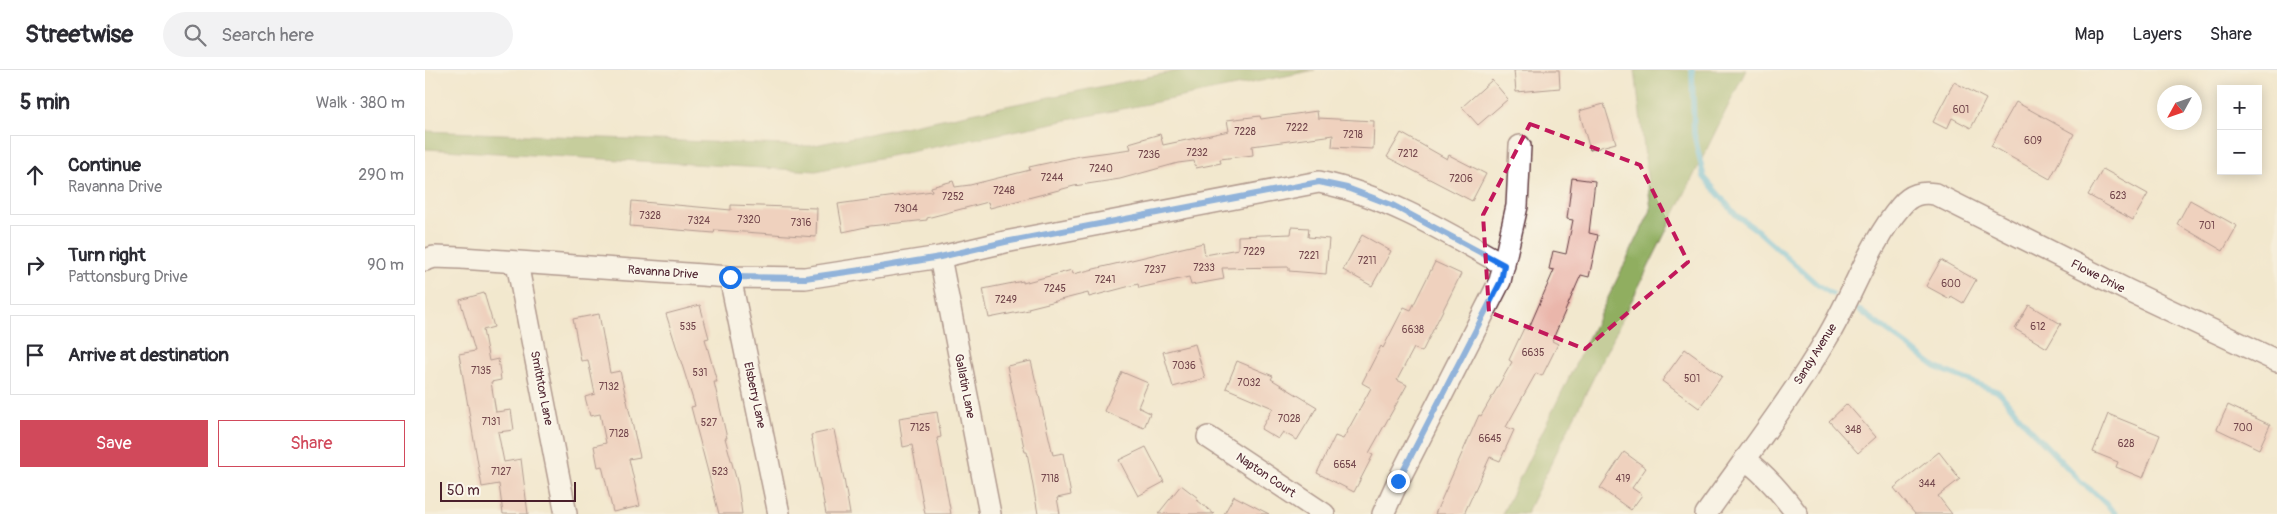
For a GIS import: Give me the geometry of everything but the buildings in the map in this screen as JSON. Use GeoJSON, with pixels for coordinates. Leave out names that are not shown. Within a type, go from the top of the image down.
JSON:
{"type":"FeatureCollection","features":[{"type":"Feature","properties":{"kind":"street"},"geometry":{"type":"LineString","coordinates":[[1383,514],[1501,281],[1517,206],[1520,146]]}},
{"type":"Feature","properties":{"kind":"street","name":"Ravanna Drive"},"geometry":{"type":"LineString","coordinates":[[425,260],[434,257],[461,258],[730,277],[805,278],[940,257],[1014,240],[1319,182],[1347,188],[1392,205],[1504,265]]}},
{"type":"Feature","properties":{"kind":"street","name":"Flowe Drive"},"geometry":{"type":"LineString","coordinates":[[1918,194],[1935,194],[2127,290],[2277,361]]}},
{"type":"Feature","properties":{"kind":"street","name":"Sandy Avenue"},"geometry":{"type":"LineString","coordinates":[[1706,514],[1827,338],[1856,278],[1879,237],[1901,206],[1909,198],[1918,194]]}},
{"type":"Feature","properties":{"kind":"street","name":"Gallatin Lane"},"geometry":{"type":"LineString","coordinates":[[940,257],[990,514]]}},
{"type":"Feature","properties":{"kind":"street","name":"Smithton Lane"},"geometry":{"type":"LineString","coordinates":[[517,262],[566,514]]}},
{"type":"Feature","properties":{"kind":"street","name":"Elsberry Lane"},"geometry":{"type":"LineString","coordinates":[[730,277],[779,514]]}},
{"type":"Feature","properties":{"kind":"street","name":"Napton Court"},"geometry":{"type":"LineString","coordinates":[[1208,437],[1324,514]]}},
{"type":"Feature","properties":{"kind":"street"},"geometry":{"type":"LineString","coordinates":[[1745,458],[1777,486],[1797,514]]}},
{"type":"Feature","properties":{"kind":"highlighted area"},"geometry":{"type":"Polygon","coordinates":[[[1530,124],[1640,165],[1688,262],[1585,349],[1489,312],[1483,215],[1530,124]]]}},
{"type":"Feature","properties":{"kind":"green space"},"geometry":{"type":"Polygon","coordinates":[[[1182,70],[1315,70],[816,171],[425,149],[425,131],[810,146],[1182,70]]]}},
{"type":"Feature","properties":{"kind":"green space"},"geometry":{"type":"Polygon","coordinates":[[[1635,70],[1746,70],[1526,514],[1502,514],[1651,210],[1635,70]]]}},
{"type":"Feature","properties":{"kind":"waterway"},"geometry":{"type":"LineString","coordinates":[[1692,70],[1694,134],[1704,177],[1736,215],[1758,231],[1819,286],[1832,294]]}},
{"type":"Feature","properties":{"kind":"waterway"},"geometry":{"type":"LineString","coordinates":[[1858,309],[1937,368],[1999,392],[2029,428],[2084,485],[2116,514]]}},
{"type":"Feature","properties":{"kind":"route"},"geometry":{"type":"LineString","coordinates":[[730,277],[805,278],[868,269],[940,257],[1005,242],[1319,182],[1347,188],[1392,205],[1504,265],[1501,281],[1398,481]]}}]}
